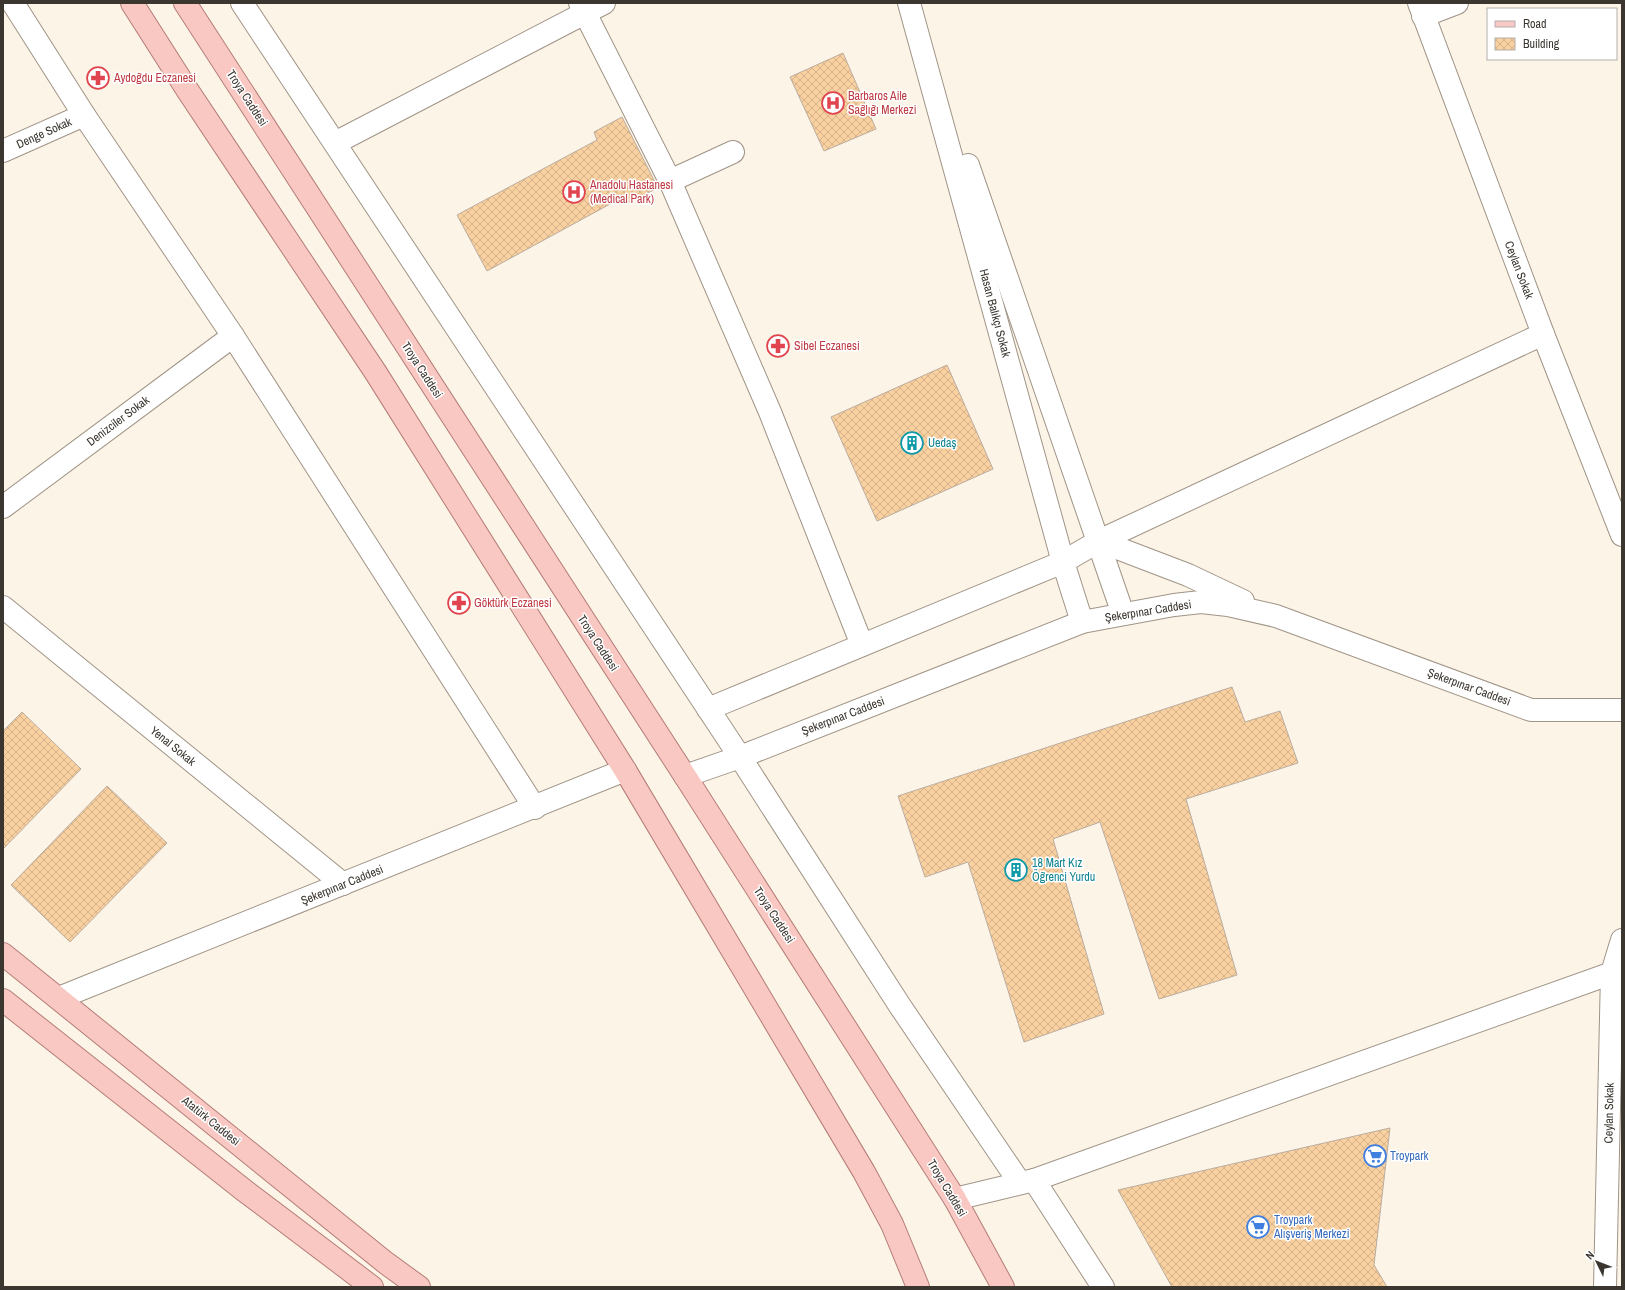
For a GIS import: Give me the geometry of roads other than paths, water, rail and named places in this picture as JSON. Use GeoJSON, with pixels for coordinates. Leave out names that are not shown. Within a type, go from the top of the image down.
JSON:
{"type":"FeatureCollection","features":[{"type":"Feature","properties":{"kind":"main road"},"geometry":{"type":"LineString","coordinates":[[132,3],[376,373],[625,770],[864,1172],[892,1224],[918,1287]]}},
{"type":"Feature","properties":{"kind":"main road","name":"Troya Caddesi"},"geometry":{"type":"LineString","coordinates":[[185,3],[685,776],[955,1199],[1004,1287]]}},
{"type":"Feature","properties":{"kind":"main road","name":"Atatürk Caddesi"},"geometry":{"type":"LineString","coordinates":[[3,954],[386,1263],[419,1287]]}},
{"type":"Feature","properties":{"kind":"main road"},"geometry":{"type":"LineString","coordinates":[[3,1000],[239,1186],[372,1287]]}},
{"type":"Feature","properties":{"kind":"street"},"geometry":{"type":"LineString","coordinates":[[13,3],[84,115],[233,336],[535,808]]}},
{"type":"Feature","properties":{"kind":"street"},"geometry":{"type":"LineString","coordinates":[[242,3],[740,756],[900,1006],[1103,1287]]}},
{"type":"Feature","properties":{"kind":"street"},"geometry":{"type":"LineString","coordinates":[[335,143],[582,8],[604,3]]}},
{"type":"Feature","properties":{"kind":"street","name":"Hasan Balıkçı Sokak"},"geometry":{"type":"LineString","coordinates":[[908,3],[1063,562],[1082,622]]}},
{"type":"Feature","properties":{"kind":"street"},"geometry":{"type":"LineString","coordinates":[[1421,9],[1457,3]]}},
{"type":"Feature","properties":{"kind":"street"},"geometry":{"type":"LineString","coordinates":[[582,8],[670,181],[770,412],[862,645]]}},
{"type":"Feature","properties":{"kind":"street","name":"Ceylan Sokak"},"geometry":{"type":"LineString","coordinates":[[1421,9],[1543,334],[1622,535]]}},
{"type":"Feature","properties":{"kind":"street"},"geometry":{"type":"LineString","coordinates":[[925,60],[960,140],[1048,400],[1099,541],[1123,614]]}},
{"type":"Feature","properties":{"kind":"street","name":"Denge Sokak"},"geometry":{"type":"LineString","coordinates":[[3,151],[84,115]]}},
{"type":"Feature","properties":{"kind":"street"},"geometry":{"type":"LineString","coordinates":[[670,181],[733,152]]}},
{"type":"Feature","properties":{"kind":"street"},"geometry":{"type":"LineString","coordinates":[[708,709],[1063,562],[1099,541],[1543,334]]}},
{"type":"Feature","properties":{"kind":"street","name":"Denizciler Sokak"},"geometry":{"type":"LineString","coordinates":[[3,507],[233,336]]}},
{"type":"Feature","properties":{"kind":"street"},"geometry":{"type":"LineString","coordinates":[[1099,541],[1188,575],[1276,616]]}},
{"type":"Feature","properties":{"kind":"street","name":"Şekerpınar Caddesi"},"geometry":{"type":"LineString","coordinates":[[685,776],[740,756],[1082,622],[1174,605],[1201,602],[1228,605],[1276,616],[1531,710],[1622,710]]}},
{"type":"Feature","properties":{"kind":"street","name":"Yenal Sokak"},"geometry":{"type":"LineString","coordinates":[[3,607],[343,884]]}},
{"type":"Feature","properties":{"kind":"street","name":"Şekerpınar Caddesi"},"geometry":{"type":"LineString","coordinates":[[59,998],[535,808],[625,770]]}},
{"type":"Feature","properties":{"kind":"street","name":"Ceylan Sokak"},"geometry":{"type":"LineString","coordinates":[[1605,1287],[1612,973],[1622,940]]}},
{"type":"Feature","properties":{"kind":"street"},"geometry":{"type":"LineString","coordinates":[[955,1199],[1027,1182],[1612,973]]}},
{"type":"Feature","properties":{"kind":"place","name":"Aydoğdu Eczanesi"},"geometry":{"type":"Point","coordinates":[98,78]}},
{"type":"Feature","properties":{"kind":"place","name":"Barbaros Aile Sağlığı Merkezi"},"geometry":{"type":"Point","coordinates":[833,103]}},
{"type":"Feature","properties":{"kind":"place","name":"Anadolu Hastanesi (Medical Park)"},"geometry":{"type":"Point","coordinates":[574,192]}},
{"type":"Feature","properties":{"kind":"place","name":"Sibel Eczanesi"},"geometry":{"type":"Point","coordinates":[778,346]}},
{"type":"Feature","properties":{"kind":"place","name":"Uedaş"},"geometry":{"type":"Point","coordinates":[912,443]}},
{"type":"Feature","properties":{"kind":"place","name":"Göktürk Eczanesi"},"geometry":{"type":"Point","coordinates":[459,603]}},
{"type":"Feature","properties":{"kind":"place","name":"18 Mart Kız Öğrenci Yurdu"},"geometry":{"type":"Point","coordinates":[1016,870]}},
{"type":"Feature","properties":{"kind":"place","name":"Troypark"},"geometry":{"type":"Point","coordinates":[1375,1156]}},
{"type":"Feature","properties":{"kind":"place","name":"Troypark Alışveriş Merkezi"},"geometry":{"type":"Point","coordinates":[1258,1227]}}]}
